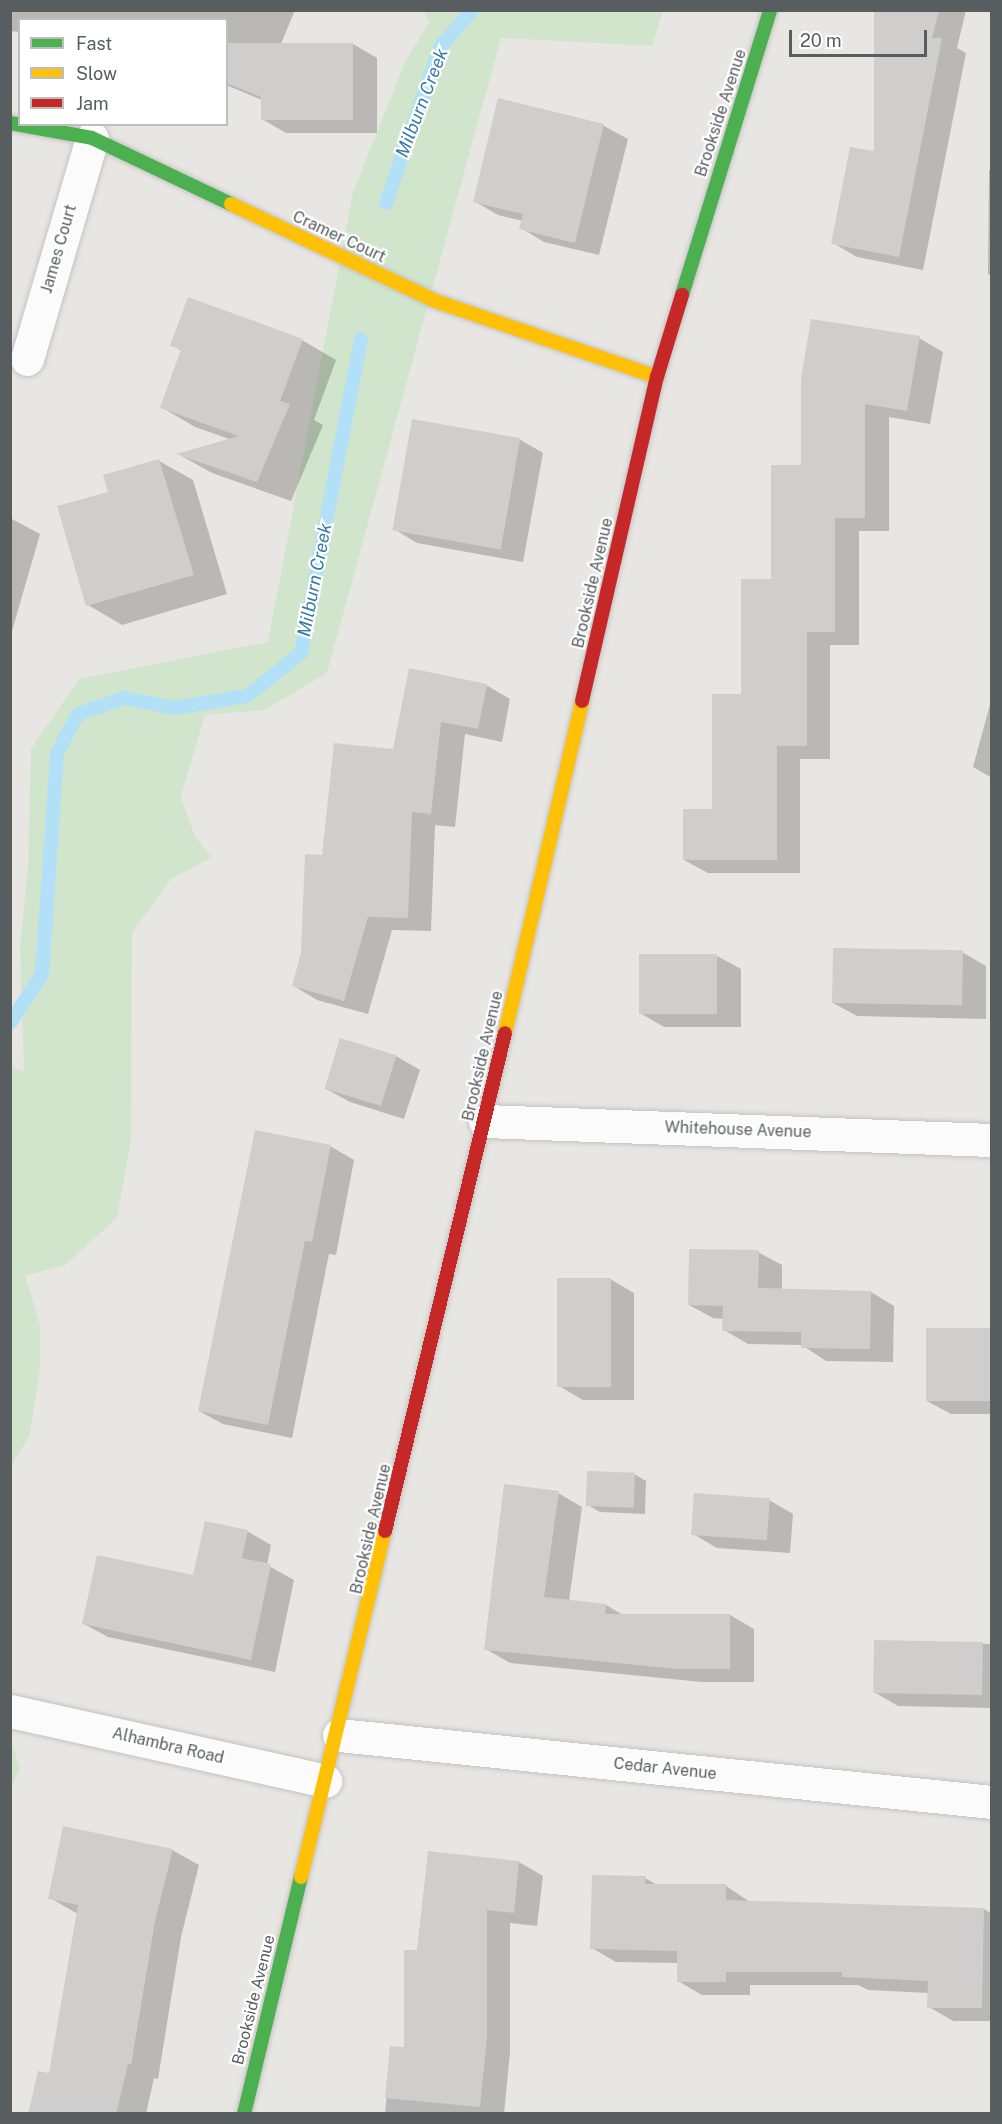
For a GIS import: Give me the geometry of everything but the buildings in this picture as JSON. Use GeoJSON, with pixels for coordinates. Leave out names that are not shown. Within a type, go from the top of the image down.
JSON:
{"type":"FeatureCollection","features":[{"type":"Feature","properties":{"kind":"main road","name":"Brookside Avenue"},"geometry":{"type":"LineString","coordinates":[[244,2114],[325,1781],[339,1735],[485,1121],[657,377],[770,10]]}},
{"type":"Feature","properties":{"kind":"main road","name":"Cramer Court"},"geometry":{"type":"LineString","coordinates":[[26,126],[92,138],[435,301],[657,377]]}},
{"type":"Feature","properties":{"kind":"street","name":"James Court"},"geometry":{"type":"LineString","coordinates":[[27,359],[92,138]]}},
{"type":"Feature","properties":{"kind":"street","name":"Whitehouse Avenue"},"geometry":{"type":"LineString","coordinates":[[485,1121],[992,1140]]}},
{"type":"Feature","properties":{"kind":"street","name":"Alhambra Road"},"geometry":{"type":"LineString","coordinates":[[10,1711],[325,1781]]}},
{"type":"Feature","properties":{"kind":"street","name":"Cedar Avenue"},"geometry":{"type":"LineString","coordinates":[[339,1735],[992,1802]]}},
{"type":"Feature","properties":{"kind":"green space"},"geometry":{"type":"Polygon","coordinates":[[[424,11],[663,11],[652,46],[501,38],[327,673],[265,710],[205,715],[181,797],[195,837],[212,857],[171,879],[132,933],[131,1140],[117,1218],[65,1265],[25,1276],[40,1325],[40,1368],[30,1434],[11,1468],[10,1067],[24,1071],[20,946],[28,867],[31,749],[79,679],[268,642],[353,192],[406,60],[429,23],[424,11]]]}},
{"type":"Feature","properties":{"kind":"green space"},"geometry":{"type":"Polygon","coordinates":[[[11,1740],[20,1769],[11,1789],[11,1740]]]}},
{"type":"Feature","properties":{"kind":"waterway","name":"Milburn Creek"},"geometry":{"type":"LineString","coordinates":[[386,203],[440,47],[472,10]]}},
{"type":"Feature","properties":{"kind":"waterway","name":"Milburn Creek"},"geometry":{"type":"LineString","coordinates":[[10,1023],[42,974],[57,753],[78,714],[124,698],[175,708],[247,696],[301,653],[361,339]]}},
{"type":"Feature","properties":{"kind":"traffic: fast"},"geometry":{"type":"LineString","coordinates":[[682,295],[770,10]]}},
{"type":"Feature","properties":{"kind":"traffic: fast"},"geometry":{"type":"LineString","coordinates":[[10,123],[18,124]]}},
{"type":"Feature","properties":{"kind":"traffic: fast"},"geometry":{"type":"LineString","coordinates":[[26,126],[92,138],[231,204]]}},
{"type":"Feature","properties":{"kind":"traffic: fast"},"geometry":{"type":"LineString","coordinates":[[244,2114],[301,1877]]}},
{"type":"Feature","properties":{"kind":"traffic: slow"},"geometry":{"type":"LineString","coordinates":[[231,204],[435,301],[657,377]]}},
{"type":"Feature","properties":{"kind":"traffic: slow"},"geometry":{"type":"LineString","coordinates":[[505,1033],[582,701]]}},
{"type":"Feature","properties":{"kind":"traffic: slow"},"geometry":{"type":"LineString","coordinates":[[301,1877],[385,1531]]}},
{"type":"Feature","properties":{"kind":"traffic: jam"},"geometry":{"type":"LineString","coordinates":[[582,701],[657,377],[682,295]]}},
{"type":"Feature","properties":{"kind":"traffic: jam"},"geometry":{"type":"LineString","coordinates":[[385,1531],[505,1033]]}}]}
